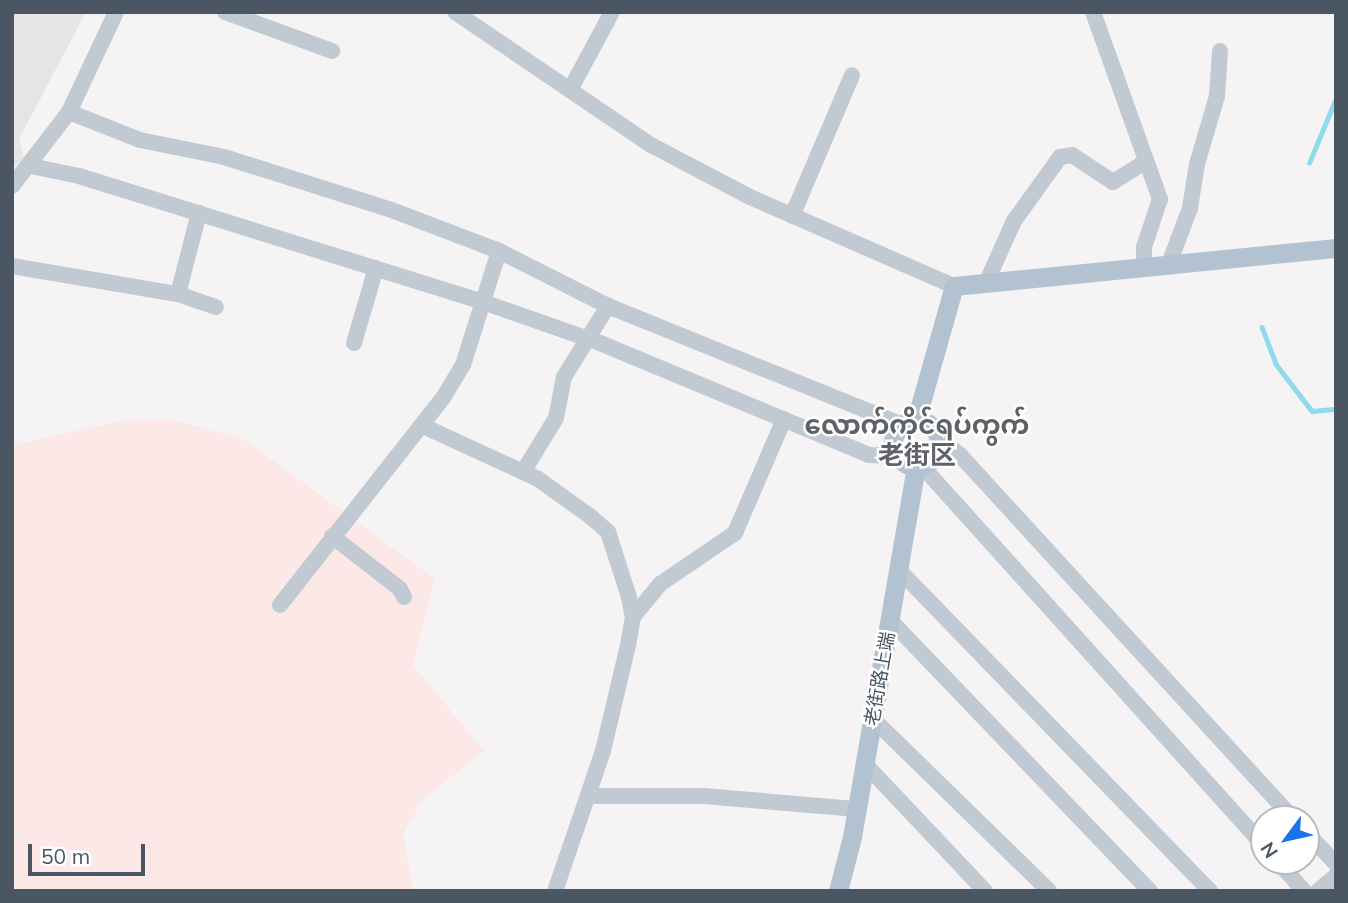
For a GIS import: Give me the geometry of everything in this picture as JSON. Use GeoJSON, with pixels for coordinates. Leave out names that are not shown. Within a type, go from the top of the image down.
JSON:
{"type":"FeatureCollection","features":[{"type":"Feature","properties":{"kind":"main road"},"geometry":{"type":"LineString","coordinates":[[909,422],[931,425],[939,439],[936,456],[919,466],[898,456],[894,443],[909,422],[954,286],[1336,248]]}},
{"type":"Feature","properties":{"kind":"main road","name":"老街路上端"},"geometry":{"type":"LineString","coordinates":[[844,885],[919,466]]}},
{"type":"Feature","properties":{"kind":"street"},"geometry":{"type":"LineString","coordinates":[[12,186],[31,166],[69,112],[116,12]]}},
{"type":"Feature","properties":{"kind":"street"},"geometry":{"type":"LineString","coordinates":[[225,12],[332,51]]}},
{"type":"Feature","properties":{"kind":"street"},"geometry":{"type":"LineString","coordinates":[[570,89],[612,12]]}},
{"type":"Feature","properties":{"kind":"street"},"geometry":{"type":"LineString","coordinates":[[1093,12],[1144,163],[1160,199],[1144,247],[1144,266]]}},
{"type":"Feature","properties":{"kind":"street"},"geometry":{"type":"LineString","coordinates":[[458,13],[652,145],[792,216],[954,286]]}},
{"type":"Feature","properties":{"kind":"street"},"geometry":{"type":"LineString","coordinates":[[1169,264],[1190,208],[1197,164],[1217,96],[1220,51]]}},
{"type":"Feature","properties":{"kind":"street"},"geometry":{"type":"LineString","coordinates":[[792,216],[852,75]]}},
{"type":"Feature","properties":{"kind":"street"},"geometry":{"type":"LineString","coordinates":[[69,112],[140,140],[224,157],[388,209],[499,251],[608,306],[909,422]]}},
{"type":"Feature","properties":{"kind":"street"},"geometry":{"type":"LineString","coordinates":[[987,281],[1014,220],[1060,157],[1072,155],[1113,181],[1144,163]]}},
{"type":"Feature","properties":{"kind":"street"},"geometry":{"type":"LineString","coordinates":[[31,166],[199,214],[483,302],[585,338],[869,455],[898,456]]}},
{"type":"Feature","properties":{"kind":"street"},"geometry":{"type":"LineString","coordinates":[[178,294],[199,214]]}},
{"type":"Feature","properties":{"kind":"street"},"geometry":{"type":"LineString","coordinates":[[279,605],[422,426],[463,365],[499,251]]}},
{"type":"Feature","properties":{"kind":"street"},"geometry":{"type":"LineString","coordinates":[[12,267],[178,294],[216,307]]}},
{"type":"Feature","properties":{"kind":"street"},"geometry":{"type":"LineString","coordinates":[[354,342],[376,268]]}},
{"type":"Feature","properties":{"kind":"street"},"geometry":{"type":"LineString","coordinates":[[523,472],[556,418],[564,377],[585,338],[608,306]]}},
{"type":"Feature","properties":{"kind":"street"},"geometry":{"type":"LineString","coordinates":[[555,891],[589,796],[633,617],[660,584],[735,533],[784,419]]}},
{"type":"Feature","properties":{"kind":"street"},"geometry":{"type":"LineString","coordinates":[[422,426],[523,472],[563,495],[608,532],[633,617]]}},
{"type":"Feature","properties":{"kind":"street"},"geometry":{"type":"LineString","coordinates":[[939,439],[960,455],[1281,805]]}},
{"type":"Feature","properties":{"kind":"street"},"geometry":{"type":"LineString","coordinates":[[919,466],[1250,831]]}},
{"type":"Feature","properties":{"kind":"street"},"geometry":{"type":"LineString","coordinates":[[332,536],[398,587],[404,597]]}},
{"type":"Feature","properties":{"kind":"street"},"geometry":{"type":"LineString","coordinates":[[899,570],[1210,891]]}},
{"type":"Feature","properties":{"kind":"street"},"geometry":{"type":"LineString","coordinates":[[890,620],[1150,891]]}},
{"type":"Feature","properties":{"kind":"street"},"geometry":{"type":"LineString","coordinates":[[873,719],[1049,891]]}},
{"type":"Feature","properties":{"kind":"street"},"geometry":{"type":"LineString","coordinates":[[865,764],[985,891]]}},
{"type":"Feature","properties":{"kind":"street"},"geometry":{"type":"LineString","coordinates":[[589,796],[704,796],[857,809]]}},
{"type":"Feature","properties":{"kind":"street"},"geometry":{"type":"LineString","coordinates":[[1320,847],[1336,864]]}},
{"type":"Feature","properties":{"kind":"street"},"geometry":{"type":"LineString","coordinates":[[1290,875],[1304,891]]}},
{"type":"Feature","properties":{"kind":"street"},"geometry":{"type":"LineString","coordinates":[[1318,891],[1336,876]]}},
{"type":"Feature","properties":{"kind":"shaded area"},"geometry":{"type":"Polygon","coordinates":[[[12,12],[86,12],[19,139],[24,158],[12,169],[12,12]]]}},
{"type":"Feature","properties":{"kind":"shaded area"},"geometry":{"type":"Polygon","coordinates":[[[174,420],[245,440],[435,579],[413,665],[484,751],[423,799],[403,834],[413,891],[12,891],[12,445],[122,421],[174,420]]]}},
{"type":"Feature","properties":{"kind":"waterway"},"geometry":{"type":"LineString","coordinates":[[1309,163],[1336,98]]}},
{"type":"Feature","properties":{"kind":"waterway"},"geometry":{"type":"LineString","coordinates":[[1262,327],[1276,364],[1312,411],[1336,409]]}},
{"type":"Feature","properties":{"kind":"district","name":"လောက်ကိုင်ရပ်ကွက် 老街区"},"geometry":{"type":"Point","coordinates":[917,440]}}]}
